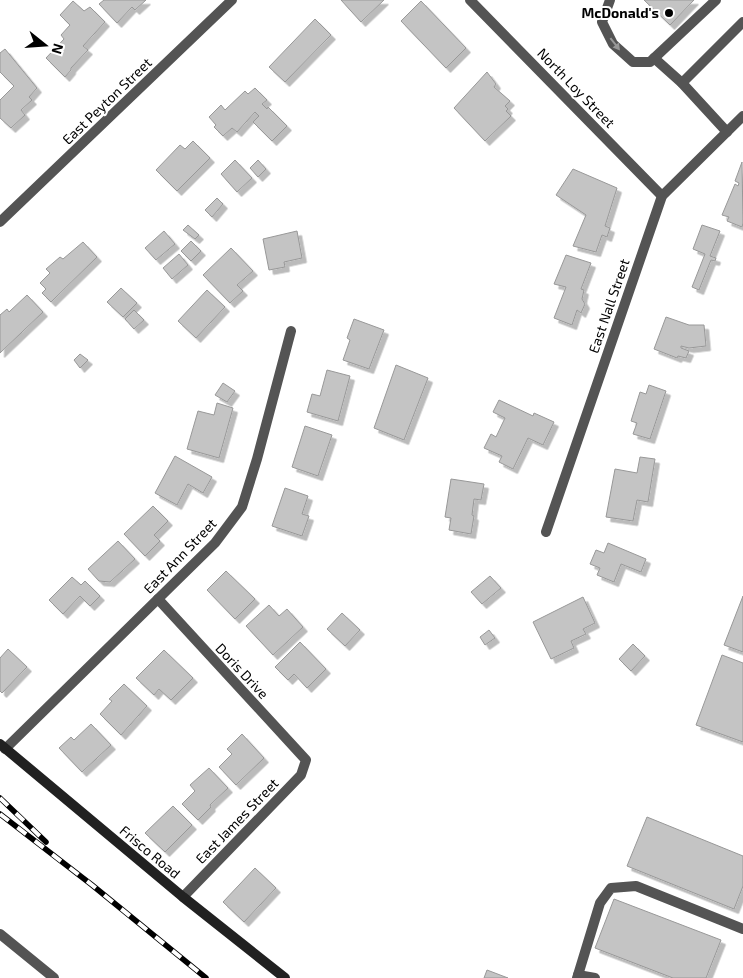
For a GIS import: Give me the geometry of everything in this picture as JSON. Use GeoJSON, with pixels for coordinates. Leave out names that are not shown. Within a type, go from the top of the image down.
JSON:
{"type":"FeatureCollection","features":[{"type":"Feature","properties":{"kind":"street","name":"East Peyton Street"},"geometry":{"type":"LineString","coordinates":[[0,222],[232,0]]}},
{"type":"Feature","properties":{"kind":"street","name":"North Loy Street"},"geometry":{"type":"LineString","coordinates":[[470,0],[662,196]]}},
{"type":"Feature","properties":{"kind":"street"},"geometry":{"type":"LineString","coordinates":[[610,0],[602,22],[613,44],[634,62],[650,62],[716,0]]}},
{"type":"Feature","properties":{"kind":"street"},"geometry":{"type":"LineString","coordinates":[[682,83],[743,22]]}},
{"type":"Feature","properties":{"kind":"street"},"geometry":{"type":"LineString","coordinates":[[654,58],[682,83],[727,132]]}},
{"type":"Feature","properties":{"kind":"street","name":"East Nall Street"},"geometry":{"type":"LineString","coordinates":[[546,532],[662,196],[743,116]]}},
{"type":"Feature","properties":{"kind":"street","name":"East Ann Street"},"geometry":{"type":"LineString","coordinates":[[2,746],[216,543],[242,508],[291,331]]}},
{"type":"Feature","properties":{"kind":"street","name":"Doris Drive"},"geometry":{"type":"LineString","coordinates":[[158,599],[306,760]]}},
{"type":"Feature","properties":{"kind":"street","name":"Frisco Road"},"geometry":{"type":"LineString","coordinates":[[2,746],[183,897],[285,978]]}},
{"type":"Feature","properties":{"kind":"street","name":"East James Street"},"geometry":{"type":"LineString","coordinates":[[183,897],[301,775],[306,760]]}},
{"type":"Feature","properties":{"kind":"street"},"geometry":{"type":"LineString","coordinates":[[595,978],[577,976],[600,903],[611,888],[636,886],[742,927]]}},
{"type":"Feature","properties":{"kind":"street"},"geometry":{"type":"LineString","coordinates":[[0,934],[54,978]]}},
{"type":"Feature","properties":{"kind":"building"},"geometry":{"type":"Polygon","coordinates":[[[104,0],[146,0],[135,10],[132,7],[117,23],[99,4],[104,0]]]}},
{"type":"Feature","properties":{"kind":"building"},"geometry":{"type":"Polygon","coordinates":[[[341,0],[384,0],[361,22],[341,0]]]}},
{"type":"Feature","properties":{"kind":"building","name":"McDonald's"},"geometry":{"type":"Polygon","coordinates":[[[644,0],[694,0],[670,25],[644,0]]]}},
{"type":"Feature","properties":{"kind":"building"},"geometry":{"type":"Polygon","coordinates":[[[73,1],[84,11],[90,7],[105,22],[83,46],[88,50],[65,77],[46,58],[64,39],[61,35],[70,25],[60,15],[73,1]]]}},
{"type":"Feature","properties":{"kind":"building"},"geometry":{"type":"Polygon","coordinates":[[[421,1],[466,48],[446,68],[401,21],[421,1]]]}},
{"type":"Feature","properties":{"kind":"building"},"geometry":{"type":"Polygon","coordinates":[[[315,19],[331,35],[285,82],[269,67],[315,19]]]}},
{"type":"Feature","properties":{"kind":"building"},"geometry":{"type":"Polygon","coordinates":[[[5,49],[37,88],[29,97],[32,100],[21,110],[25,115],[11,128],[0,118],[0,100],[14,86],[0,72],[0,53],[5,49]]]}},
{"type":"Feature","properties":{"kind":"building"},"geometry":{"type":"Polygon","coordinates":[[[487,72],[496,84],[494,87],[510,101],[505,106],[508,109],[506,111],[511,116],[485,141],[454,108],[487,72]]]}},
{"type":"Feature","properties":{"kind":"building"},"geometry":{"type":"Polygon","coordinates":[[[255,88],[267,100],[262,104],[267,109],[268,107],[287,126],[272,141],[253,122],[259,116],[255,112],[237,132],[232,128],[223,136],[214,127],[216,125],[209,117],[221,105],[225,110],[245,91],[248,94],[255,88]]]}},
{"type":"Feature","properties":{"kind":"building"},"geometry":{"type":"Polygon","coordinates":[[[193,141],[210,158],[177,191],[156,170],[180,145],[185,149],[193,141]]]}},
{"type":"Feature","properties":{"kind":"building"},"geometry":{"type":"Polygon","coordinates":[[[235,160],[252,178],[237,192],[221,174],[235,160]]]}},
{"type":"Feature","properties":{"kind":"building"},"geometry":{"type":"Polygon","coordinates":[[[258,160],[266,169],[258,177],[250,168],[258,160]]]}},
{"type":"Feature","properties":{"kind":"building"},"geometry":{"type":"Polygon","coordinates":[[[742,162],[742,227],[727,221],[729,217],[722,215],[735,184],[738,186],[739,183],[735,181],[742,162]]]}},
{"type":"Feature","properties":{"kind":"building"},"geometry":{"type":"Polygon","coordinates":[[[573,169],[617,188],[605,226],[610,228],[607,237],[602,235],[596,252],[573,246],[586,215],[556,195],[573,169]]]}},
{"type":"Feature","properties":{"kind":"building"},"geometry":{"type":"Polygon","coordinates":[[[217,198],[223,204],[212,217],[205,210],[217,198]]]}},
{"type":"Feature","properties":{"kind":"building"},"geometry":{"type":"Polygon","coordinates":[[[188,225],[199,235],[195,239],[183,230],[188,225]]]}},
{"type":"Feature","properties":{"kind":"building"},"geometry":{"type":"Polygon","coordinates":[[[702,225],[720,231],[710,256],[716,258],[715,261],[711,260],[699,290],[692,287],[705,254],[693,249],[702,225]]]}},
{"type":"Feature","properties":{"kind":"building"},"geometry":{"type":"Polygon","coordinates":[[[164,231],[175,244],[156,260],[145,248],[164,231]]]}},
{"type":"Feature","properties":{"kind":"building"},"geometry":{"type":"Polygon","coordinates":[[[297,231],[302,258],[284,262],[285,267],[269,270],[263,239],[297,231]]]}},
{"type":"Feature","properties":{"kind":"building"},"geometry":{"type":"Polygon","coordinates":[[[191,241],[201,251],[191,261],[181,251],[191,241]]]}},
{"type":"Feature","properties":{"kind":"building"},"geometry":{"type":"Polygon","coordinates":[[[83,242],[97,257],[51,302],[42,293],[46,289],[40,283],[50,273],[46,269],[60,257],[63,259],[83,242]]]}},
{"type":"Feature","properties":{"kind":"building"},"geometry":{"type":"Polygon","coordinates":[[[231,248],[253,271],[237,285],[243,291],[230,303],[203,275],[231,248]]]}},
{"type":"Feature","properties":{"kind":"building"},"geometry":{"type":"Polygon","coordinates":[[[179,254],[188,265],[172,279],[163,268],[179,254]]]}},
{"type":"Feature","properties":{"kind":"building"},"geometry":{"type":"Polygon","coordinates":[[[566,255],[591,263],[581,289],[584,290],[582,299],[585,304],[581,313],[577,310],[572,325],[554,318],[566,287],[554,284],[566,255]]]}},
{"type":"Feature","properties":{"kind":"building"},"geometry":{"type":"Polygon","coordinates":[[[121,288],[137,303],[123,317],[107,302],[121,288]]]}},
{"type":"Feature","properties":{"kind":"building"},"geometry":{"type":"Polygon","coordinates":[[[207,290],[225,307],[196,338],[178,321],[207,290]]]}},
{"type":"Feature","properties":{"kind":"building"},"geometry":{"type":"Polygon","coordinates":[[[27,295],[43,312],[0,353],[0,315],[7,309],[9,312],[27,295]]]}},
{"type":"Feature","properties":{"kind":"building"},"geometry":{"type":"Polygon","coordinates":[[[134,310],[144,320],[134,329],[125,319],[134,310]]]}},
{"type":"Feature","properties":{"kind":"building"},"geometry":{"type":"Polygon","coordinates":[[[666,317],[689,325],[704,325],[706,346],[689,348],[681,346],[681,348],[689,351],[686,358],[678,356],[677,358],[654,349],[666,317]]]}},
{"type":"Feature","properties":{"kind":"building"},"geometry":{"type":"Polygon","coordinates":[[[354,319],[384,330],[369,369],[343,360],[350,340],[347,338],[354,319]]]}},
{"type":"Feature","properties":{"kind":"building"},"geometry":{"type":"Polygon","coordinates":[[[80,354],[88,360],[80,368],[74,360],[80,354]]]}},
{"type":"Feature","properties":{"kind":"building"},"geometry":{"type":"Polygon","coordinates":[[[396,365],[428,378],[404,440],[374,428],[396,365]]]}},
{"type":"Feature","properties":{"kind":"building"},"geometry":{"type":"Polygon","coordinates":[[[327,370],[350,376],[338,421],[307,412],[312,394],[320,396],[327,370]]]}},
{"type":"Feature","properties":{"kind":"building"},"geometry":{"type":"Polygon","coordinates":[[[223,383],[235,391],[227,402],[215,395],[223,383]]]}},
{"type":"Feature","properties":{"kind":"building"},"geometry":{"type":"Polygon","coordinates":[[[649,385],[666,391],[650,439],[633,434],[637,423],[631,421],[640,392],[646,394],[649,385]]]}},
{"type":"Feature","properties":{"kind":"building"},"geometry":{"type":"Polygon","coordinates":[[[499,400],[533,416],[534,413],[554,422],[543,445],[528,438],[513,469],[499,462],[502,456],[484,448],[491,434],[496,437],[505,418],[493,412],[499,400]]]}},
{"type":"Feature","properties":{"kind":"building"},"geometry":{"type":"Polygon","coordinates":[[[217,403],[233,408],[219,458],[187,449],[198,411],[214,415],[217,403]]]}},
{"type":"Feature","properties":{"kind":"building"},"geometry":{"type":"Polygon","coordinates":[[[305,426],[332,435],[318,476],[292,467],[305,426]]]}},
{"type":"Feature","properties":{"kind":"building"},"geometry":{"type":"Polygon","coordinates":[[[175,456],[212,477],[203,493],[188,484],[177,505],[155,493],[175,456]]]}},
{"type":"Feature","properties":{"kind":"building"},"geometry":{"type":"Polygon","coordinates":[[[640,457],[655,459],[648,502],[637,500],[633,521],[606,517],[615,469],[637,473],[640,457]]]}},
{"type":"Feature","properties":{"kind":"building"},"geometry":{"type":"Polygon","coordinates":[[[451,479],[484,484],[481,500],[474,499],[471,534],[449,530],[451,518],[445,517],[451,479]]]}},
{"type":"Feature","properties":{"kind":"building"},"geometry":{"type":"Polygon","coordinates":[[[285,488],[308,496],[302,514],[309,516],[302,536],[272,526],[285,488]]]}},
{"type":"Feature","properties":{"kind":"building"},"geometry":{"type":"Polygon","coordinates":[[[153,506],[168,521],[154,535],[160,541],[145,556],[124,534],[153,506]]]}},
{"type":"Feature","properties":{"kind":"building"},"geometry":{"type":"Polygon","coordinates":[[[118,541],[135,559],[110,582],[99,581],[88,569],[118,541]]]}},
{"type":"Feature","properties":{"kind":"building"},"geometry":{"type":"Polygon","coordinates":[[[608,543],[646,559],[641,572],[621,564],[614,582],[597,575],[600,568],[590,564],[596,550],[604,553],[608,543]]]}},
{"type":"Feature","properties":{"kind":"building"},"geometry":{"type":"Polygon","coordinates":[[[226,571],[255,599],[235,619],[207,590],[226,571]]]}},
{"type":"Feature","properties":{"kind":"building"},"geometry":{"type":"Polygon","coordinates":[[[490,576],[501,588],[482,604],[471,592],[490,576]]]}},
{"type":"Feature","properties":{"kind":"building"},"geometry":{"type":"Polygon","coordinates":[[[72,577],[81,585],[85,581],[100,596],[90,606],[80,596],[63,614],[49,600],[72,577]]]}},
{"type":"Feature","properties":{"kind":"building"},"geometry":{"type":"Polygon","coordinates":[[[743,596],[743,652],[724,645],[743,596]]]}},
{"type":"Feature","properties":{"kind":"building"},"geometry":{"type":"Polygon","coordinates":[[[583,597],[595,623],[583,629],[586,634],[571,641],[574,648],[551,659],[533,622],[583,597]]]}},
{"type":"Feature","properties":{"kind":"building"},"geometry":{"type":"Polygon","coordinates":[[[269,605],[279,616],[287,609],[303,627],[273,655],[246,626],[269,605]]]}},
{"type":"Feature","properties":{"kind":"building"},"geometry":{"type":"Polygon","coordinates":[[[342,613],[360,630],[345,646],[327,629],[342,613]]]}},
{"type":"Feature","properties":{"kind":"building"},"geometry":{"type":"Polygon","coordinates":[[[489,630],[495,638],[485,645],[480,637],[489,630]]]}},
{"type":"Feature","properties":{"kind":"building"},"geometry":{"type":"Polygon","coordinates":[[[300,642],[326,669],[307,688],[294,674],[288,680],[275,667],[300,642]]]}},
{"type":"Feature","properties":{"kind":"building"},"geometry":{"type":"Polygon","coordinates":[[[633,644],[645,656],[631,671],[619,659],[633,644]]]}},
{"type":"Feature","properties":{"kind":"building"},"geometry":{"type":"Polygon","coordinates":[[[8,649],[27,667],[2,693],[0,691],[0,658],[8,649]]]}},
{"type":"Feature","properties":{"kind":"building"},"geometry":{"type":"Polygon","coordinates":[[[164,650],[193,678],[171,700],[159,689],[154,695],[136,678],[164,650]]]}},
{"type":"Feature","properties":{"kind":"building"},"geometry":{"type":"Polygon","coordinates":[[[722,655],[743,663],[743,742],[696,725],[722,655]]]}},
{"type":"Feature","properties":{"kind":"building"},"geometry":{"type":"Polygon","coordinates":[[[124,684],[147,706],[121,735],[100,714],[112,701],[109,699],[124,684]]]}},
{"type":"Feature","properties":{"kind":"building"},"geometry":{"type":"Polygon","coordinates":[[[91,724],[111,745],[82,772],[59,748],[71,737],[74,740],[91,724]]]}},
{"type":"Feature","properties":{"kind":"building"},"geometry":{"type":"Polygon","coordinates":[[[242,734],[264,758],[236,785],[219,767],[232,754],[227,749],[242,734]]]}},
{"type":"Feature","properties":{"kind":"building"},"geometry":{"type":"Polygon","coordinates":[[[209,768],[228,788],[210,805],[211,807],[198,820],[182,804],[195,791],[190,785],[209,768]]]}},
{"type":"Feature","properties":{"kind":"building"},"geometry":{"type":"Polygon","coordinates":[[[173,806],[192,825],[165,852],[145,833],[173,806]]]}},
{"type":"Feature","properties":{"kind":"building"},"geometry":{"type":"Polygon","coordinates":[[[647,817],[743,856],[743,886],[734,909],[627,866],[647,817]]]}},
{"type":"Feature","properties":{"kind":"building"},"geometry":{"type":"Polygon","coordinates":[[[255,868],[276,888],[244,922],[223,902],[255,868]]]}},
{"type":"Feature","properties":{"kind":"building"},"geometry":{"type":"Polygon","coordinates":[[[614,899],[721,940],[706,978],[673,978],[595,948],[614,899]]]}},
{"type":"Feature","properties":{"kind":"building"},"geometry":{"type":"Polygon","coordinates":[[[487,970],[508,978],[484,978],[487,970]]]}},
{"type":"Feature","properties":{"kind":"railway"},"geometry":{"type":"LineString","coordinates":[[0,798],[46,842]]}},
{"type":"Feature","properties":{"kind":"railway"},"geometry":{"type":"LineString","coordinates":[[0,814],[92,885],[206,978]]}},
{"type":"Feature","properties":{"kind":"place","name":"McDonald's"},"geometry":{"type":"Point","coordinates":[669,13]}}]}
